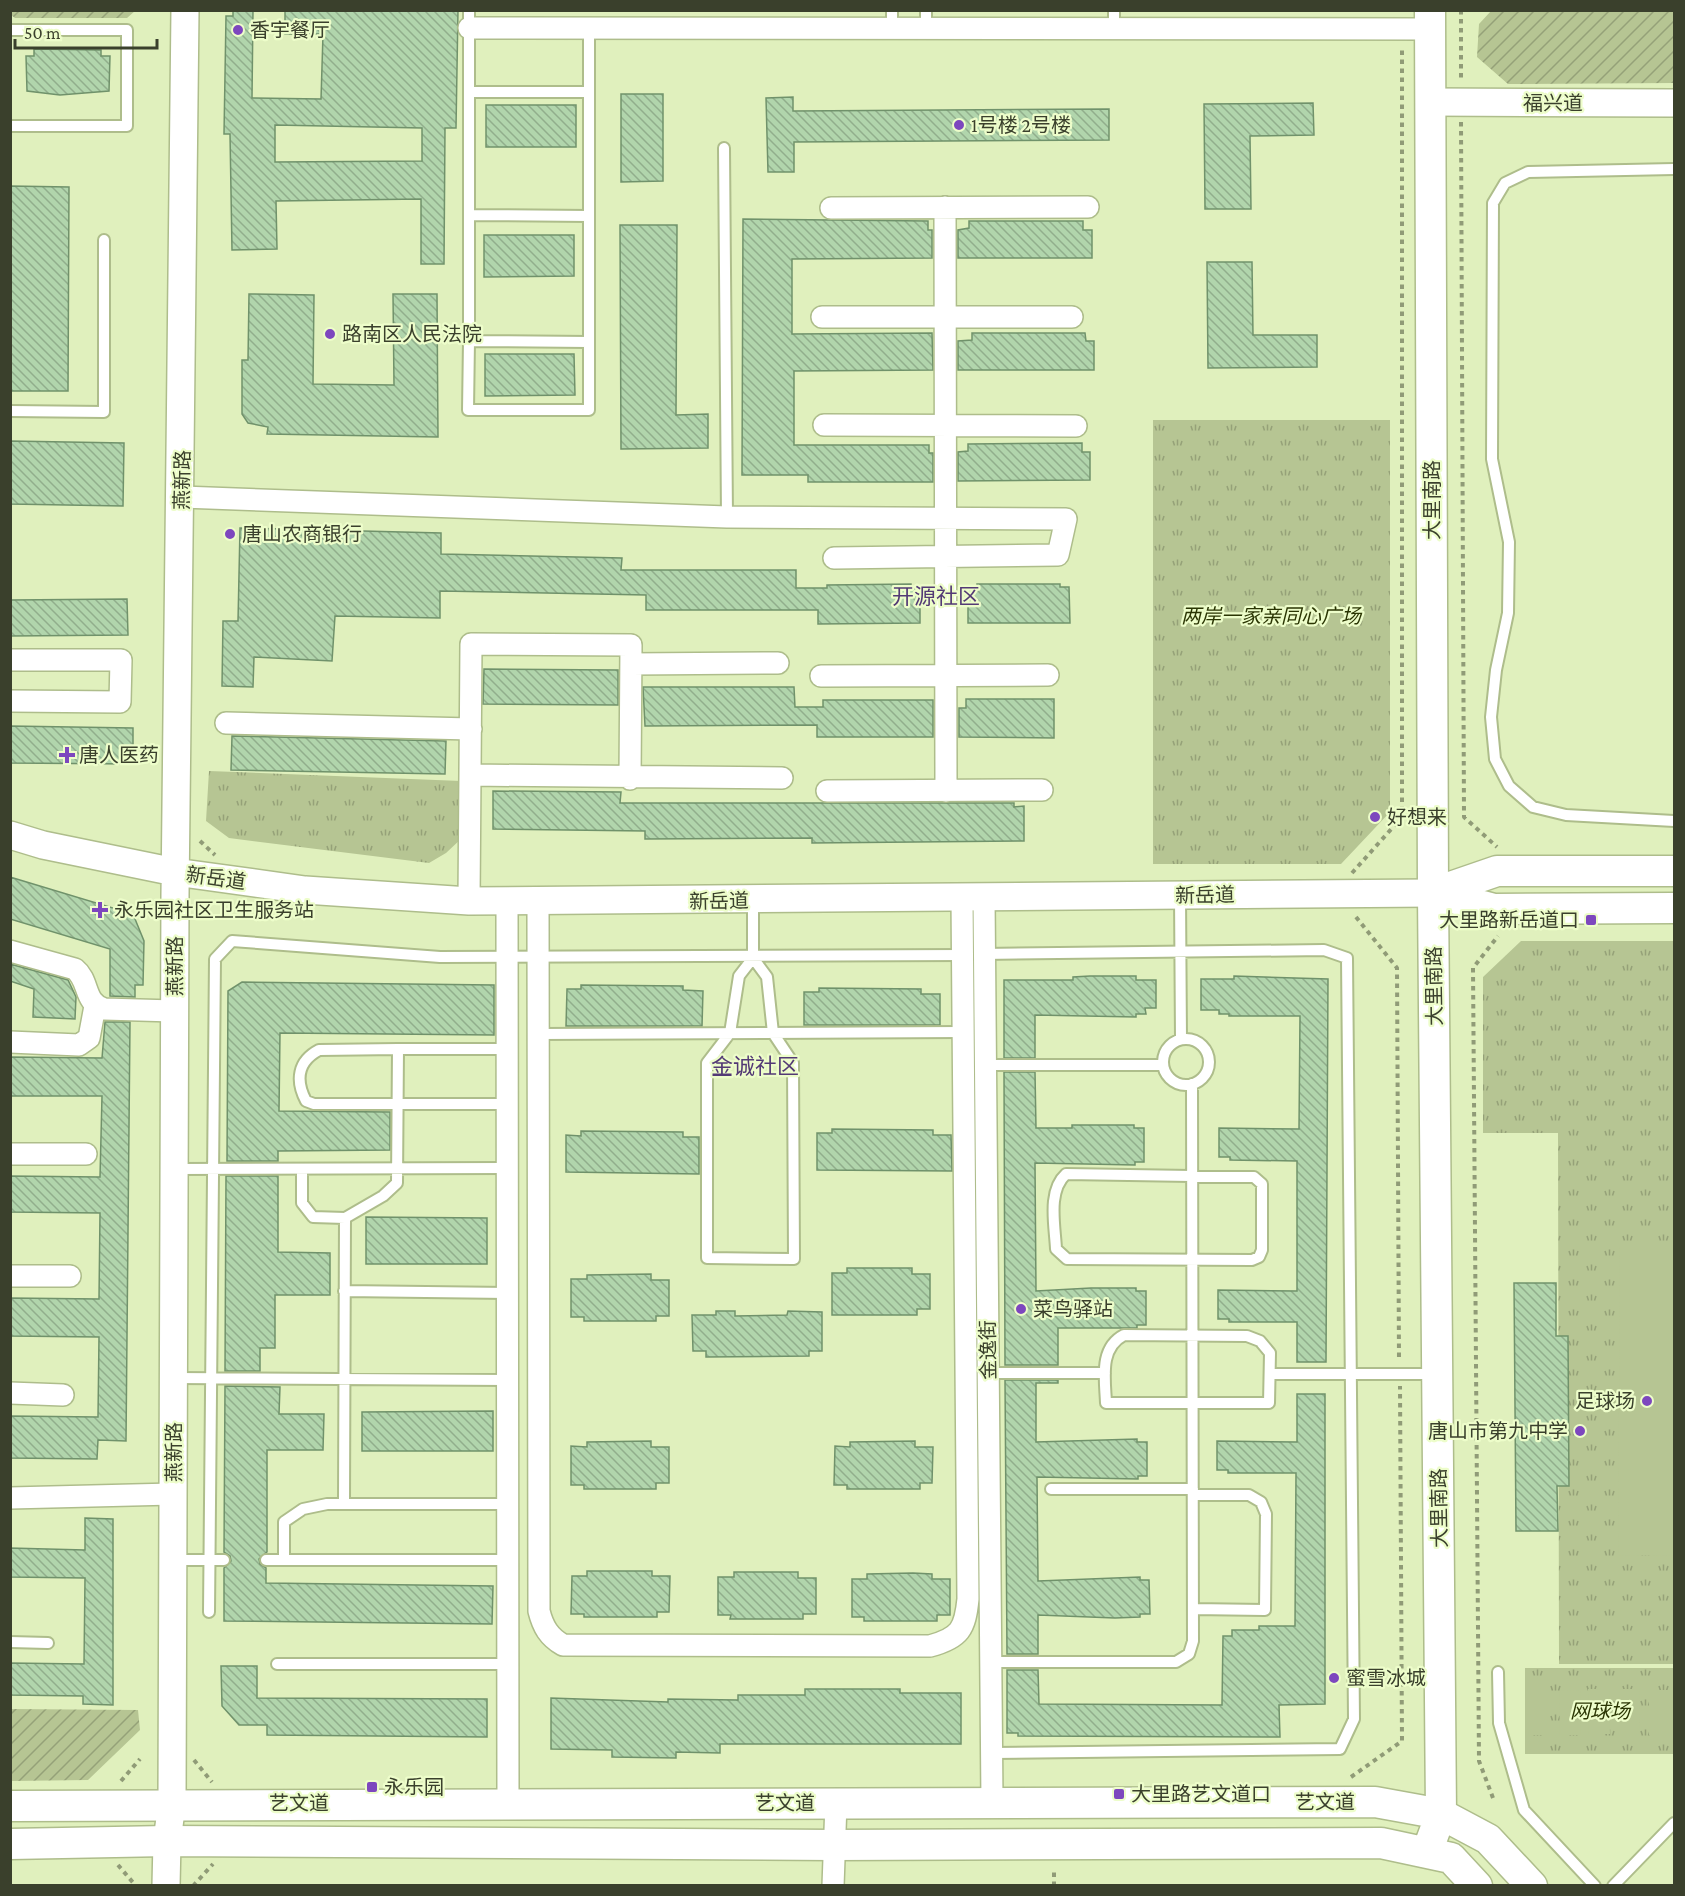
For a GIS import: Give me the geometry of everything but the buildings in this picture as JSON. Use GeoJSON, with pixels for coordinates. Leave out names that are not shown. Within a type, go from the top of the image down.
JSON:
{"type":"FeatureCollection","features":[{"type":"Feature","properties":{"kind":"main road","name":"大里南路"},"geometry":{"type":"LineString","coordinates":[[1421,22],[1431,102],[1433,893],[1442,1814],[1427,1852]]}},
{"type":"Feature","properties":{"kind":"main road","name":"新岳道"},"geometry":{"type":"LineString","coordinates":[[1433,893],[1497,871],[1674,871]]}},
{"type":"Feature","properties":{"kind":"main road","name":"新岳道"},"geometry":{"type":"LineString","coordinates":[[1433,893],[1494,909],[1674,908]]}},
{"type":"Feature","properties":{"kind":"main road","name":"艺文道"},"geometry":{"type":"LineString","coordinates":[[10,1806],[172,1803],[1375,1802],[1442,1814],[1488,1839],[1532,1886]]}},
{"type":"Feature","properties":{"kind":"main road","name":"艺文道"},"geometry":{"type":"LineString","coordinates":[[10,1844],[167,1841],[833,1845],[1381,1843],[1451,1858],[1477,1886]]}},
{"type":"Feature","properties":{"kind":"street","name":"燕新路"},"geometry":{"type":"LineString","coordinates":[[166,1886],[167,1841],[172,1803],[175,872],[182,497],[185,10]]}},
{"type":"Feature","properties":{"kind":"street"},"geometry":{"type":"LineString","coordinates":[[469,19],[589,29],[892,20],[1421,22]]}},
{"type":"Feature","properties":{"kind":"street","name":"福兴道"},"geometry":{"type":"LineString","coordinates":[[1431,102],[1674,103]]}},
{"type":"Feature","properties":{"kind":"street"},"geometry":{"type":"LineString","coordinates":[[945,207],[946,790]]}},
{"type":"Feature","properties":{"kind":"street"},"geometry":{"type":"LineString","coordinates":[[831,208],[1088,207]]}},
{"type":"Feature","properties":{"kind":"street"},"geometry":{"type":"LineString","coordinates":[[822,317],[1072,317]]}},
{"type":"Feature","properties":{"kind":"street"},"geometry":{"type":"LineString","coordinates":[[824,425],[1076,426]]}},
{"type":"Feature","properties":{"kind":"street"},"geometry":{"type":"LineString","coordinates":[[182,497],[727,517],[1066,519],[1058,555],[834,558]]}},
{"type":"Feature","properties":{"kind":"street"},"geometry":{"type":"LineString","coordinates":[[469,901],[471,644],[631,645],[630,779]]}},
{"type":"Feature","properties":{"kind":"street"},"geometry":{"type":"LineString","coordinates":[[10,660],[121,660],[120,702],[10,701]]}},
{"type":"Feature","properties":{"kind":"street"},"geometry":{"type":"LineString","coordinates":[[631,664],[778,663]]}},
{"type":"Feature","properties":{"kind":"street"},"geometry":{"type":"LineString","coordinates":[[821,676],[1048,675]]}},
{"type":"Feature","properties":{"kind":"street"},"geometry":{"type":"LineString","coordinates":[[226,723],[471,729]]}},
{"type":"Feature","properties":{"kind":"street"},"geometry":{"type":"LineString","coordinates":[[470,775],[630,779],[782,778]]}},
{"type":"Feature","properties":{"kind":"street"},"geometry":{"type":"LineString","coordinates":[[827,791],[1042,790]]}},
{"type":"Feature","properties":{"kind":"street","name":"新岳道"},"geometry":{"type":"LineString","coordinates":[[10,835],[64,850],[175,872],[305,890],[469,901],[1433,893]]}},
{"type":"Feature","properties":{"kind":"street"},"geometry":{"type":"LineString","coordinates":[[538,902],[539,1611],[542,1625],[552,1639],[563,1645],[930,1646],[950,1641],[965,1624],[968,1599],[962,955],[973,898]]}},
{"type":"Feature","properties":{"kind":"street","name":"金逸街"},"geometry":{"type":"LineString","coordinates":[[973,898],[985,954],[992,1802]]}},
{"type":"Feature","properties":{"kind":"street"},"geometry":{"type":"LineString","coordinates":[[507,902],[508,1803]]}},
{"type":"Feature","properties":{"kind":"street"},"geometry":{"type":"LineString","coordinates":[[10,951],[75,969],[81,974],[89,1000],[95,1006],[104,1009],[174,1011]]}},
{"type":"Feature","properties":{"kind":"street"},"geometry":{"type":"LineString","coordinates":[[10,1042],[79,1045],[89,1038],[95,1006]]}},
{"type":"Feature","properties":{"kind":"street"},"geometry":{"type":"LineString","coordinates":[[10,1154],[86,1154]]}},
{"type":"Feature","properties":{"kind":"street"},"geometry":{"type":"LineString","coordinates":[[10,1276],[70,1276]]}},
{"type":"Feature","properties":{"kind":"street"},"geometry":{"type":"LineString","coordinates":[[10,1394],[63,1395]]}},
{"type":"Feature","properties":{"kind":"street"},"geometry":{"type":"LineString","coordinates":[[10,1498],[173,1494]]}},
{"type":"Feature","properties":{"kind":"street"},"geometry":{"type":"LineString","coordinates":[[833,1886],[836,1803]]}},
{"type":"Feature","properties":{"kind":"lane"},"geometry":{"type":"LineString","coordinates":[[469,19],[468,410],[589,410],[589,29]]}},
{"type":"Feature","properties":{"kind":"lane"},"geometry":{"type":"LineString","coordinates":[[10,30],[127,30],[127,126],[10,126]]}},
{"type":"Feature","properties":{"kind":"lane"},"geometry":{"type":"LineString","coordinates":[[469,92],[589,92]]}},
{"type":"Feature","properties":{"kind":"lane"},"geometry":{"type":"LineString","coordinates":[[724,148],[727,517]]}},
{"type":"Feature","properties":{"kind":"lane"},"geometry":{"type":"LineString","coordinates":[[1674,169],[1528,172],[1504,183],[1494,203],[1492,459],[1509,542],[1508,614],[1496,670],[1491,717],[1496,759],[1509,786],[1533,807],[1566,815],[1674,821]]}},
{"type":"Feature","properties":{"kind":"lane"},"geometry":{"type":"LineString","coordinates":[[469,215],[589,216]]}},
{"type":"Feature","properties":{"kind":"lane"},"geometry":{"type":"LineString","coordinates":[[10,411],[104,412],[104,240]]}},
{"type":"Feature","properties":{"kind":"lane"},"geometry":{"type":"LineString","coordinates":[[469,341],[589,342]]}},
{"type":"Feature","properties":{"kind":"lane"},"geometry":{"type":"LineString","coordinates":[[1180,896],[1181,1039]]}},
{"type":"Feature","properties":{"kind":"lane"},"geometry":{"type":"LineString","coordinates":[[753,900],[753,958],[767,977],[773,1033],[792,1063],[794,1259],[707,1258],[707,1063],[730,1033],[739,976],[753,958]]}},
{"type":"Feature","properties":{"kind":"lane"},"geometry":{"type":"LineString","coordinates":[[208,1612],[215,959],[232,941],[440,957],[753,958],[1324,950],[1347,958],[1354,1719],[1340,1749],[992,1753]]}},
{"type":"Feature","properties":{"kind":"lane"},"geometry":{"type":"LineString","coordinates":[[538,1034],[963,1032]]}},
{"type":"Feature","properties":{"kind":"lane"},"geometry":{"type":"LineString","coordinates":[[1181,1039],[1196,1041],[1207,1053],[1208,1068],[1199,1081],[1192,1084],[1176,1083],[1165,1072],[1163,1065],[1169,1046],[1181,1039]]}},
{"type":"Feature","properties":{"kind":"lane"},"geometry":{"type":"LineString","coordinates":[[302,1169],[302,1203],[313,1216],[345,1218],[382,1196],[397,1183],[398,1049]]}},
{"type":"Feature","properties":{"kind":"lane"},"geometry":{"type":"LineString","coordinates":[[508,1049],[319,1050],[307,1056],[301,1064],[301,1092],[306,1101],[508,1104]]}},
{"type":"Feature","properties":{"kind":"lane"},"geometry":{"type":"LineString","coordinates":[[986,1065],[1163,1065]]}},
{"type":"Feature","properties":{"kind":"lane"},"geometry":{"type":"LineString","coordinates":[[991,1662],[1176,1662],[1189,1654],[1193,1609],[1192,1084]]}},
{"type":"Feature","properties":{"kind":"lane"},"geometry":{"type":"LineString","coordinates":[[174,1169],[507,1168]]}},
{"type":"Feature","properties":{"kind":"lane"},"geometry":{"type":"LineString","coordinates":[[1066,1174],[1192,1174],[1244,1175],[1254,1177],[1262,1184],[1262,1250],[1259,1257],[1252,1260],[1067,1259],[1056,1249],[1055,1202],[1058,1181],[1066,1174]]}},
{"type":"Feature","properties":{"kind":"lane"},"geometry":{"type":"LineString","coordinates":[[344,1503],[345,1218]]}},
{"type":"Feature","properties":{"kind":"lane"},"geometry":{"type":"LineString","coordinates":[[344,1291],[508,1293]]}},
{"type":"Feature","properties":{"kind":"lane"},"geometry":{"type":"LineString","coordinates":[[1124,1335],[1247,1336],[1260,1341],[1270,1353],[1269,1403],[1106,1403],[1105,1373],[1107,1352],[1114,1341],[1124,1335]]}},
{"type":"Feature","properties":{"kind":"lane"},"geometry":{"type":"LineString","coordinates":[[988,1373],[1105,1373]]}},
{"type":"Feature","properties":{"kind":"lane"},"geometry":{"type":"LineString","coordinates":[[1270,1374],[1438,1374]]}},
{"type":"Feature","properties":{"kind":"lane"},"geometry":{"type":"LineString","coordinates":[[174,1378],[508,1380]]}},
{"type":"Feature","properties":{"kind":"lane"},"geometry":{"type":"LineString","coordinates":[[1051,1489],[1249,1495],[1261,1502],[1266,1514],[1264,1610],[1193,1609]]}},
{"type":"Feature","properties":{"kind":"lane"},"geometry":{"type":"LineString","coordinates":[[284,1560],[284,1522],[303,1509],[344,1503],[508,1504]]}},
{"type":"Feature","properties":{"kind":"lane"},"geometry":{"type":"LineString","coordinates":[[173,1560],[224,1560]]}},
{"type":"Feature","properties":{"kind":"lane"},"geometry":{"type":"LineString","coordinates":[[266,1560],[508,1560]]}},
{"type":"Feature","properties":{"kind":"lane"},"geometry":{"type":"LineString","coordinates":[[10,1642],[48,1643]]}},
{"type":"Feature","properties":{"kind":"lane"},"geometry":{"type":"LineString","coordinates":[[277,1664],[508,1664]]}},
{"type":"Feature","properties":{"kind":"lane"},"geometry":{"type":"LineString","coordinates":[[1498,1672],[1499,1723],[1524,1810],[1595,1886]]}},
{"type":"Feature","properties":{"kind":"lane"},"geometry":{"type":"LineString","coordinates":[[1613,1886],[1674,1823]]}},
{"type":"Feature","properties":{"kind":"path"},"geometry":{"type":"LineString","coordinates":[[1461,10],[1464,817],[1501,850]]}},
{"type":"Feature","properties":{"kind":"path"},"geometry":{"type":"LineString","coordinates":[[1402,817],[1421,22]]}},
{"type":"Feature","properties":{"kind":"path"},"geometry":{"type":"LineString","coordinates":[[200,841],[214,855]]}},
{"type":"Feature","properties":{"kind":"path"},"geometry":{"type":"LineString","coordinates":[[1352,911],[1397,968],[1402,1742]]}},
{"type":"Feature","properties":{"kind":"path"},"geometry":{"type":"LineString","coordinates":[[1493,1798],[1479,1761],[1473,968],[1498,936]]}},
{"type":"Feature","properties":{"kind":"green space"},"geometry":{"type":"Polygon","coordinates":[[[11,10],[135,11],[127,18],[15,18],[11,15],[11,10]]]}},
{"type":"Feature","properties":{"kind":"green space"},"geometry":{"type":"Polygon","coordinates":[[[1491,11],[1674,11],[1674,83],[1508,84],[1477,57],[1479,24],[1491,11]]]}},
{"type":"Feature","properties":{"kind":"green space","name":"两岸一家亲同心广场"},"geometry":{"type":"Polygon","coordinates":[[[1153,420],[1390,420],[1390,812],[1341,864],[1153,864],[1153,420]]]}},
{"type":"Feature","properties":{"kind":"green space"},"geometry":{"type":"Polygon","coordinates":[[[209,771],[461,781],[462,838],[446,853],[429,863],[229,838],[206,821],[209,771]]]}},
{"type":"Feature","properties":{"kind":"green space"},"geometry":{"type":"Polygon","coordinates":[[[1521,941],[1674,941],[1674,1664],[1559,1664],[1558,1133],[1483,1133],[1483,977],[1521,941]]]}},
{"type":"Feature","properties":{"kind":"green space","name":"足球场"},"geometry":{"type":"Polygon","coordinates":[[[1620,1246],[1674,1246],[1674,1556],[1618,1555],[1620,1246]]]}},
{"type":"Feature","properties":{"kind":"green space","name":"网球场"},"geometry":{"type":"Polygon","coordinates":[[[1525,1668],[1674,1668],[1674,1754],[1525,1754],[1525,1668]]]}},
{"type":"Feature","properties":{"kind":"green space"},"geometry":{"type":"Polygon","coordinates":[[[1588,1689],[1609,1689],[1610,1734],[1589,1734],[1588,1689]]]}},
{"type":"Feature","properties":{"kind":"green space"},"geometry":{"type":"Polygon","coordinates":[[[1619,1689],[1639,1689],[1640,1734],[1619,1734],[1619,1689]]]}},
{"type":"Feature","properties":{"kind":"green space"},"geometry":{"type":"Polygon","coordinates":[[[1580,1690],[1581,1735],[1560,1735],[1559,1691],[1580,1690]]]}},
{"type":"Feature","properties":{"kind":"green space"},"geometry":{"type":"Polygon","coordinates":[[[1649,1690],[1670,1690],[1670,1735],[1649,1735],[1649,1690]]]}},
{"type":"Feature","properties":{"kind":"green space"},"geometry":{"type":"Polygon","coordinates":[[[1529,1691],[1550,1691],[1550,1735],[1529,1735],[1529,1691]]]}},
{"type":"Feature","properties":{"kind":"green space"},"geometry":{"type":"Polygon","coordinates":[[[10,1709],[138,1710],[140,1730],[88,1780],[11,1781],[10,1709]]]}},
{"type":"Feature","properties":{"kind":"place","name":"香宇餐厅"},"geometry":{"type":"Point","coordinates":[238,30]}},
{"type":"Feature","properties":{"kind":"place","name":"1号楼 2号楼"},"geometry":{"type":"Point","coordinates":[959,125]}},
{"type":"Feature","properties":{"kind":"place","name":"路南区人民法院"},"geometry":{"type":"Point","coordinates":[330,334]}},
{"type":"Feature","properties":{"kind":"place","name":"唐山农商银行"},"geometry":{"type":"Point","coordinates":[230,534]}},
{"type":"Feature","properties":{"kind":"place","name":"唐人医药"},"geometry":{"type":"Point","coordinates":[67,755]}},
{"type":"Feature","properties":{"kind":"place","name":"好想来"},"geometry":{"type":"Point","coordinates":[1375,817]}},
{"type":"Feature","properties":{"kind":"place","name":"永乐园社区卫生服务站"},"geometry":{"type":"Point","coordinates":[100,910]}},
{"type":"Feature","properties":{"kind":"place","name":"大里路新岳道口"},"geometry":{"type":"Point","coordinates":[1591,920]}},
{"type":"Feature","properties":{"kind":"place","name":"菜鸟驿站"},"geometry":{"type":"Point","coordinates":[1021,1309]}},
{"type":"Feature","properties":{"kind":"place","name":"足球场"},"geometry":{"type":"Point","coordinates":[1647,1401]}},
{"type":"Feature","properties":{"kind":"place","name":"唐山市第九中学"},"geometry":{"type":"Point","coordinates":[1580,1431]}},
{"type":"Feature","properties":{"kind":"place","name":"蜜雪冰城"},"geometry":{"type":"Point","coordinates":[1334,1678]}},
{"type":"Feature","properties":{"kind":"place","name":"永乐园"},"geometry":{"type":"Point","coordinates":[372,1787]}},
{"type":"Feature","properties":{"kind":"place","name":"大里路艺文道口"},"geometry":{"type":"Point","coordinates":[1119,1794]}},
{"type":"Feature","properties":{"kind":"district","name":"开源社区"},"geometry":{"type":"Point","coordinates":[936,596]}},
{"type":"Feature","properties":{"kind":"district","name":"金诚社区"},"geometry":{"type":"Point","coordinates":[755,1066]}}]}
